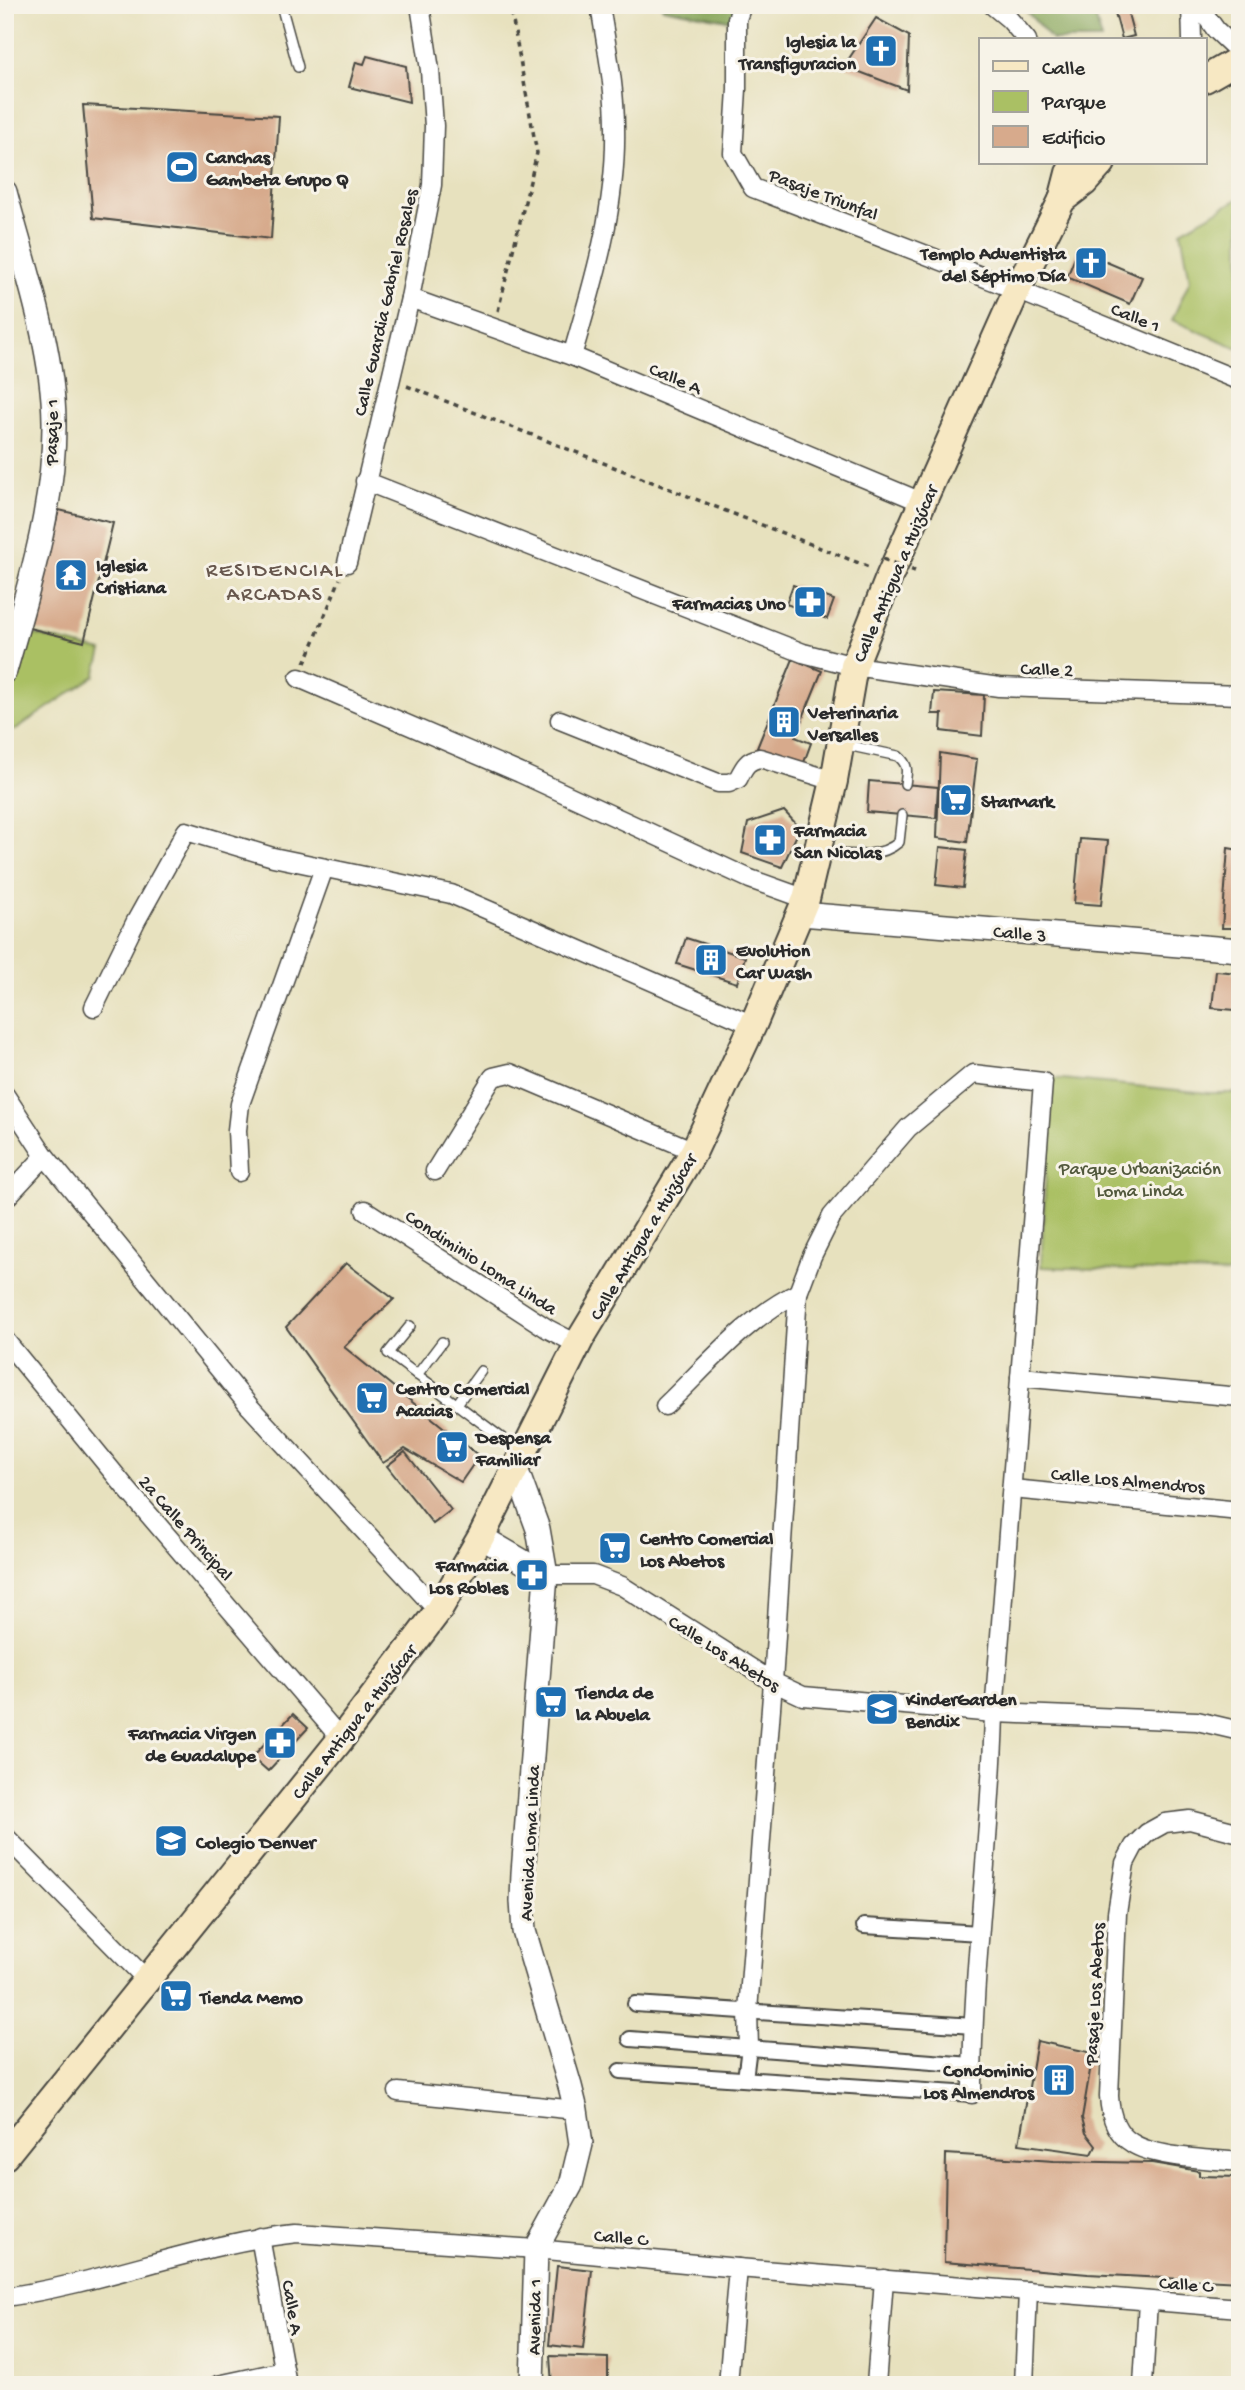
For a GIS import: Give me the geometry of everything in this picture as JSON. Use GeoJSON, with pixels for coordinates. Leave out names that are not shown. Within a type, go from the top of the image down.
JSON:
{"type":"FeatureCollection","features":[{"type":"Feature","properties":{"kind":"main road"},"geometry":{"type":"LineString","coordinates":[[1206,60],[1237,48]]}},
{"type":"Feature","properties":{"kind":"main road"},"geometry":{"type":"LineString","coordinates":[[1206,78],[1237,48]]}},
{"type":"Feature","properties":{"kind":"main road","name":"Calle Antigua a Huizúcar"},"geometry":{"type":"LineString","coordinates":[[5,2156],[341,1739],[438,1611],[481,1537],[577,1344],[694,1152],[753,1026],[804,906],[834,781],[854,666],[923,503],[1017,290],[1062,200],[1069,173],[1075,164]]}},
{"type":"Feature","properties":{"kind":"main road","name":"Calle Antigua a Huizúcar"},"geometry":{"type":"LineString","coordinates":[[1062,200],[1084,183],[1101,164]]}},
{"type":"Feature","properties":{"kind":"street","name":"Calle Guardia Gabriel Rosales"},"geometry":{"type":"LineString","coordinates":[[347,564],[410,298],[432,185],[430,70],[420,5]]}},
{"type":"Feature","properties":{"kind":"street"},"geometry":{"type":"LineString","coordinates":[[572,356],[598,267],[614,177],[615,125],[600,5]]}},
{"type":"Feature","properties":{"kind":"street","name":"Pasaje Triunfal"},"geometry":{"type":"LineString","coordinates":[[742,5],[737,19],[733,153],[753,188],[1017,290]]}},
{"type":"Feature","properties":{"kind":"street"},"geometry":{"type":"LineString","coordinates":[[992,5],[1025,38]]}},
{"type":"Feature","properties":{"kind":"street"},"geometry":{"type":"LineString","coordinates":[[1191,5],[1192,38]]}},
{"type":"Feature","properties":{"kind":"street"},"geometry":{"type":"LineString","coordinates":[[1198,5],[1216,30],[1237,48]]}},
{"type":"Feature","properties":{"kind":"street","name":"Pasaje 1"},"geometry":{"type":"LineString","coordinates":[[5,192],[45,346],[54,421],[45,517],[5,671]]}},
{"type":"Feature","properties":{"kind":"street","name":"Calle 1"},"geometry":{"type":"LineString","coordinates":[[1017,290],[1240,381]]}},
{"type":"Feature","properties":{"kind":"street","name":"Calle A"},"geometry":{"type":"LineString","coordinates":[[410,298],[572,356],[923,503]]}},
{"type":"Feature","properties":{"kind":"street","name":"Calle 2"},"geometry":{"type":"LineString","coordinates":[[365,481],[803,653],[854,666],[999,687],[1240,695]]}},
{"type":"Feature","properties":{"kind":"street"},"geometry":{"type":"LineString","coordinates":[[299,678],[520,773],[804,906]]}},
{"type":"Feature","properties":{"kind":"street"},"geometry":{"type":"LineString","coordinates":[[560,720],[718,783],[729,783],[738,779],[745,765],[752,759],[760,758],[834,781]]}},
{"type":"Feature","properties":{"kind":"street"},"geometry":{"type":"LineString","coordinates":[[94,1007],[136,921],[186,831],[273,857],[451,894],[753,1026]]}},
{"type":"Feature","properties":{"kind":"street"},"geometry":{"type":"LineString","coordinates":[[239,1172],[237,1130],[240,1104],[324,868]]}},
{"type":"Feature","properties":{"kind":"street","name":"Calle 3"},"geometry":{"type":"LineString","coordinates":[[804,906],[1240,950]]}},
{"type":"Feature","properties":{"kind":"street"},"geometry":{"type":"LineString","coordinates":[[435,1171],[493,1077],[510,1073],[694,1152]]}},
{"type":"Feature","properties":{"kind":"street"},"geometry":{"type":"LineString","coordinates":[[620,2071],[972,2094],[980,1933],[993,1785],[994,1713],[1043,1082],[973,1074],[908,1128],[832,1216],[812,1256],[798,1293],[745,2079]]}},
{"type":"Feature","properties":{"kind":"street"},"geometry":{"type":"LineString","coordinates":[[5,1095],[45,1156],[250,1407],[438,1611]]}},
{"type":"Feature","properties":{"kind":"street"},"geometry":{"type":"LineString","coordinates":[[5,1199],[45,1156]]}},
{"type":"Feature","properties":{"kind":"street","name":"Condiminio Loma Linda"},"geometry":{"type":"LineString","coordinates":[[365,1210],[548,1329],[577,1344]]}},
{"type":"Feature","properties":{"kind":"street"},"geometry":{"type":"LineString","coordinates":[[665,1406],[760,1315],[798,1293]]}},
{"type":"Feature","properties":{"kind":"street","name":"2a Calle Principal"},"geometry":{"type":"LineString","coordinates":[[5,1340],[117,1478],[341,1739]]}},
{"type":"Feature","properties":{"kind":"street"},"geometry":{"type":"LineString","coordinates":[[1020,1377],[1240,1397]]}},
{"type":"Feature","properties":{"kind":"street","name":"Avenida Loma Linda"},"geometry":{"type":"LineString","coordinates":[[518,1459],[538,1530],[545,1575],[522,1901],[524,1931],[576,2110],[581,2144],[576,2168],[563,2201],[537,2249]]}},
{"type":"Feature","properties":{"kind":"street","name":"Calle Los Almendros"},"geometry":{"type":"LineString","coordinates":[[1012,1489],[1240,1511]]}},
{"type":"Feature","properties":{"kind":"street"},"geometry":{"type":"LineString","coordinates":[[481,1537],[545,1575]]}},
{"type":"Feature","properties":{"kind":"street","name":"Calle Los Abetos"},"geometry":{"type":"LineString","coordinates":[[545,1575],[593,1575],[622,1586],[773,1682],[803,1696],[994,1713],[1197,1721],[1240,1731]]}},
{"type":"Feature","properties":{"kind":"street","name":"Pasaje Los Abetos"},"geometry":{"type":"LineString","coordinates":[[1240,1833],[1190,1820],[1166,1823],[1147,1833],[1134,1846],[1125,1863],[1117,1913],[1109,2096],[1111,2114],[1119,2131],[1131,2143],[1148,2151],[1240,2162]]}},
{"type":"Feature","properties":{"kind":"street"},"geometry":{"type":"LineString","coordinates":[[5,1836],[146,1980]]}},
{"type":"Feature","properties":{"kind":"street"},"geometry":{"type":"LineString","coordinates":[[864,1926],[980,1933]]}},
{"type":"Feature","properties":{"kind":"street"},"geometry":{"type":"LineString","coordinates":[[635,2004],[974,2026]]}},
{"type":"Feature","properties":{"kind":"street"},"geometry":{"type":"LineString","coordinates":[[630,2039],[972,2065]]}},
{"type":"Feature","properties":{"kind":"street"},"geometry":{"type":"LineString","coordinates":[[398,2092],[576,2110]]}},
{"type":"Feature","properties":{"kind":"street","name":"Calle C"},"geometry":{"type":"LineString","coordinates":[[5,2297],[71,2286],[260,2237],[297,2233],[537,2249],[738,2269],[1240,2308]]}},
{"type":"Feature","properties":{"kind":"street","name":"Calle A"},"geometry":{"type":"LineString","coordinates":[[260,2237],[285,2378]]}},
{"type":"Feature","properties":{"kind":"street","name":"Avenida 1"},"geometry":{"type":"LineString","coordinates":[[532,2385],[537,2249]]}},
{"type":"Feature","properties":{"kind":"street"},"geometry":{"type":"LineString","coordinates":[[728,2385],[738,2269]]}},
{"type":"Feature","properties":{"kind":"street"},"geometry":{"type":"LineString","coordinates":[[876,2385],[884,2279]]}},
{"type":"Feature","properties":{"kind":"street"},"geometry":{"type":"LineString","coordinates":[[1024,2385],[1028,2291]]}},
{"type":"Feature","properties":{"kind":"street"},"geometry":{"type":"LineString","coordinates":[[1143,2385],[1148,2301]]}},
{"type":"Feature","properties":{"kind":"street"},"geometry":{"type":"LineString","coordinates":[[218,2385],[285,2378]]}},
{"type":"Feature","properties":{"kind":"lane"},"geometry":{"type":"LineString","coordinates":[[281,5],[298,67]]}},
{"type":"Feature","properties":{"kind":"lane"},"geometry":{"type":"LineString","coordinates":[[841,744],[898,756],[907,768],[905,784]]}},
{"type":"Feature","properties":{"kind":"lane"},"geometry":{"type":"LineString","coordinates":[[817,853],[870,854],[885,851],[899,842],[902,815]]}},
{"type":"Feature","properties":{"kind":"lane"},"geometry":{"type":"LineString","coordinates":[[410,1326],[388,1353],[457,1404],[518,1459]]}},
{"type":"Feature","properties":{"kind":"lane"},"geometry":{"type":"LineString","coordinates":[[417,1374],[442,1342]]}},
{"type":"Feature","properties":{"kind":"lane"},"geometry":{"type":"LineString","coordinates":[[457,1404],[481,1371]]}},
{"type":"Feature","properties":{"kind":"path"},"geometry":{"type":"LineString","coordinates":[[494,327],[537,153],[510,5]]}},
{"type":"Feature","properties":{"kind":"path"},"geometry":{"type":"LineString","coordinates":[[389,379],[896,568]]}},
{"type":"Feature","properties":{"kind":"path"},"geometry":{"type":"LineString","coordinates":[[299,678],[347,564]]}},
{"type":"Feature","properties":{"kind":"green space"},"geometry":{"type":"Polygon","coordinates":[[[661,5],[739,5],[733,21],[663,8],[661,5]]]}},
{"type":"Feature","properties":{"kind":"green space"},"geometry":{"type":"Polygon","coordinates":[[[1021,5],[1093,5],[1101,38],[1050,38],[1021,5]]]}},
{"type":"Feature","properties":{"kind":"green space"},"geometry":{"type":"Polygon","coordinates":[[[1240,198],[1240,349],[1172,320],[1190,280],[1181,231],[1240,198]]]}},
{"type":"Feature","properties":{"kind":"green space"},"geometry":{"type":"Polygon","coordinates":[[[29,633],[102,651],[95,676],[13,731],[5,723],[5,688],[29,633]]]}},
{"type":"Feature","properties":{"kind":"green space","name":"Parque Urbanización Loma Linda"},"geometry":{"type":"Polygon","coordinates":[[[1051,1078],[1209,1093],[1240,1093],[1240,1274],[1041,1267],[1051,1078]]]}},
{"type":"Feature","properties":{"kind":"building"},"geometry":{"type":"Polygon","coordinates":[[[1126,6],[1134,36],[1122,38],[1114,9],[1126,6]]]}},
{"type":"Feature","properties":{"kind":"building","name":"Iglesia la Transfiguracion"},"geometry":{"type":"Polygon","coordinates":[[[876,18],[909,36],[907,90],[844,66],[876,18]]]}},
{"type":"Feature","properties":{"kind":"building"},"geometry":{"type":"Polygon","coordinates":[[[367,56],[406,66],[409,102],[349,87],[356,62],[364,64],[367,56]]]}},
{"type":"Feature","properties":{"kind":"building","name":"Canchas Gambeta Grupo Q"},"geometry":{"type":"Polygon","coordinates":[[[83,105],[279,116],[271,239],[93,218],[83,105]]]}},
{"type":"Feature","properties":{"kind":"building","name":"Templo Adventista del Séptimo Día"},"geometry":{"type":"Polygon","coordinates":[[[1078,250],[1142,277],[1130,304],[1067,277],[1078,250]]]}},
{"type":"Feature","properties":{"kind":"building","name":"Iglesia Cristiana"},"geometry":{"type":"Polygon","coordinates":[[[59,510],[113,523],[84,642],[29,628],[59,510]]]}},
{"type":"Feature","properties":{"kind":"building","name":"Farmacias Uno"},"geometry":{"type":"Polygon","coordinates":[[[793,585],[834,600],[827,619],[786,604],[793,585]]]}},
{"type":"Feature","properties":{"kind":"building"},"geometry":{"type":"Polygon","coordinates":[[[793,659],[822,671],[795,737],[811,743],[803,765],[757,748],[793,659]]]}},
{"type":"Feature","properties":{"kind":"building"},"geometry":{"type":"Polygon","coordinates":[[[934,692],[984,695],[982,736],[941,731],[942,714],[932,714],[934,692]]]}},
{"type":"Feature","properties":{"kind":"building","name":"StarMark"},"geometry":{"type":"Polygon","coordinates":[[[940,753],[977,759],[967,842],[937,838],[940,753]]]}},
{"type":"Feature","properties":{"kind":"building"},"geometry":{"type":"Polygon","coordinates":[[[869,781],[938,787],[936,818],[867,812],[869,781]]]}},
{"type":"Feature","properties":{"kind":"building","name":"Farmacia San Nicolas"},"geometry":{"type":"Polygon","coordinates":[[[784,811],[800,828],[782,867],[742,853],[748,823],[784,811]]]}},
{"type":"Feature","properties":{"kind":"building"},"geometry":{"type":"Polygon","coordinates":[[[1080,839],[1108,841],[1101,905],[1074,903],[1080,839]]]}},
{"type":"Feature","properties":{"kind":"building"},"geometry":{"type":"Polygon","coordinates":[[[940,847],[967,850],[963,888],[936,885],[940,847]]]}},
{"type":"Feature","properties":{"kind":"building"},"geometry":{"type":"Polygon","coordinates":[[[1228,848],[1240,850],[1240,928],[1222,928],[1228,848]]]}},
{"type":"Feature","properties":{"kind":"building","name":"Evolution Car Wash"},"geometry":{"type":"Polygon","coordinates":[[[686,938],[745,957],[737,983],[677,964],[686,938]]]}},
{"type":"Feature","properties":{"kind":"building"},"geometry":{"type":"Polygon","coordinates":[[[1216,971],[1239,973],[1235,1010],[1212,1008],[1216,971]]]}},
{"type":"Feature","properties":{"kind":"building","name":"Centro Comercial Acacias"},"geometry":{"type":"Polygon","coordinates":[[[346,1263],[394,1299],[344,1347],[479,1456],[461,1482],[405,1449],[383,1463],[286,1327],[346,1263]]]}},
{"type":"Feature","properties":{"kind":"building"},"geometry":{"type":"Polygon","coordinates":[[[405,1452],[451,1510],[433,1524],[387,1466],[405,1452]]]}},
{"type":"Feature","properties":{"kind":"building","name":"Farmacia Virgen de Guadalupe"},"geometry":{"type":"Polygon","coordinates":[[[293,1714],[308,1728],[268,1771],[252,1757],[293,1714]]]}},
{"type":"Feature","properties":{"kind":"building","name":"Condominio Los Almendros"},"geometry":{"type":"Polygon","coordinates":[[[1037,2041],[1093,2053],[1082,2118],[1086,2133],[1096,2146],[1092,2154],[1019,2144],[1037,2041]]]}},
{"type":"Feature","properties":{"kind":"building"},"geometry":{"type":"Polygon","coordinates":[[[946,2154],[1054,2161],[1152,2163],[1199,2171],[1199,2176],[1240,2177],[1240,2282],[1088,2274],[944,2262],[946,2154]]]}},
{"type":"Feature","properties":{"kind":"building"},"geometry":{"type":"Polygon","coordinates":[[[557,2266],[592,2270],[583,2349],[549,2345],[557,2266]]]}},
{"type":"Feature","properties":{"kind":"building"},"geometry":{"type":"Polygon","coordinates":[[[550,2356],[608,2358],[608,2385],[552,2385],[550,2356]]]}},
{"type":"Feature","properties":{"kind":"place","name":"Iglesia la Transfiguracion"},"geometry":{"type":"Point","coordinates":[881,51]}},
{"type":"Feature","properties":{"kind":"place","name":"Canchas Gambeta Grupo Q"},"geometry":{"type":"Point","coordinates":[182,167]}},
{"type":"Feature","properties":{"kind":"place","name":"Templo Adventista del Séptimo Día"},"geometry":{"type":"Point","coordinates":[1091,263]}},
{"type":"Feature","properties":{"kind":"place","name":"Iglesia Cristiana"},"geometry":{"type":"Point","coordinates":[71,575]}},
{"type":"Feature","properties":{"kind":"place","name":"Farmacias Uno"},"geometry":{"type":"Point","coordinates":[810,602]}},
{"type":"Feature","properties":{"kind":"place","name":"Veterinaria Versalles"},"geometry":{"type":"Point","coordinates":[784,722]}},
{"type":"Feature","properties":{"kind":"place","name":"StarMark"},"geometry":{"type":"Point","coordinates":[956,800]}},
{"type":"Feature","properties":{"kind":"place","name":"Farmacia San Nicolas"},"geometry":{"type":"Point","coordinates":[770,840]}},
{"type":"Feature","properties":{"kind":"place","name":"Evolution Car Wash"},"geometry":{"type":"Point","coordinates":[711,960]}},
{"type":"Feature","properties":{"kind":"place","name":"Centro Comercial Acacias"},"geometry":{"type":"Point","coordinates":[372,1398]}},
{"type":"Feature","properties":{"kind":"place","name":"Despensa Familiar"},"geometry":{"type":"Point","coordinates":[452,1447]}},
{"type":"Feature","properties":{"kind":"place","name":"Centro Comercial Los Abetos"},"geometry":{"type":"Point","coordinates":[615,1548]}},
{"type":"Feature","properties":{"kind":"place","name":"Farmacia Los Robles"},"geometry":{"type":"Point","coordinates":[532,1575]}},
{"type":"Feature","properties":{"kind":"place","name":"Tienda de la Abuela"},"geometry":{"type":"Point","coordinates":[551,1702]}},
{"type":"Feature","properties":{"kind":"place","name":"KinderGarden Bendix"},"geometry":{"type":"Point","coordinates":[882,1709]}},
{"type":"Feature","properties":{"kind":"place","name":"Farmacia Virgen de Guadalupe"},"geometry":{"type":"Point","coordinates":[280,1743]}},
{"type":"Feature","properties":{"kind":"place","name":"Colegio Denver"},"geometry":{"type":"Point","coordinates":[171,1841]}},
{"type":"Feature","properties":{"kind":"place","name":"Tienda Memo"},"geometry":{"type":"Point","coordinates":[176,1996]}},
{"type":"Feature","properties":{"kind":"place","name":"Condominio Los Almendros"},"geometry":{"type":"Point","coordinates":[1059,2080]}},
{"type":"Feature","properties":{"kind":"district","name":"RESIDENCIAL ARCADAS"},"geometry":{"type":"Point","coordinates":[275,581]}}]}
